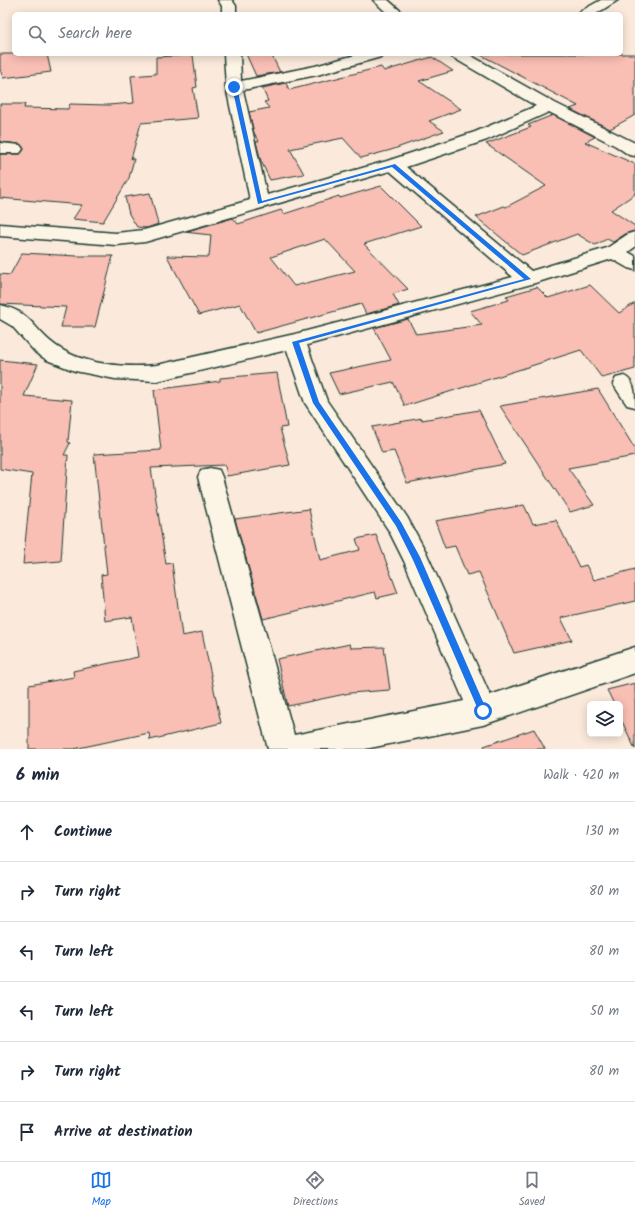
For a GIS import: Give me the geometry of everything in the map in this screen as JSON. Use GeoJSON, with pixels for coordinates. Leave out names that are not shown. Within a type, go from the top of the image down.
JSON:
{"type":"FeatureCollection","features":[{"type":"Feature","properties":{"kind":"street"},"geometry":{"type":"LineString","coordinates":[[225,0],[229,12]]}},
{"type":"Feature","properties":{"kind":"street"},"geometry":{"type":"LineString","coordinates":[[380,0],[395,12]]}},
{"type":"Feature","properties":{"kind":"street"},"geometry":{"type":"LineString","coordinates":[[590,12],[611,0]]}},
{"type":"Feature","properties":{"kind":"street"},"geometry":{"type":"LineString","coordinates":[[232,56],[234,87],[260,203]]}},
{"type":"Feature","properties":{"kind":"street"},"geometry":{"type":"LineString","coordinates":[[234,87],[317,70],[369,56]]}},
{"type":"Feature","properties":{"kind":"street"},"geometry":{"type":"LineString","coordinates":[[463,58],[476,56]]}},
{"type":"Feature","properties":{"kind":"street"},"geometry":{"type":"LineString","coordinates":[[463,58],[549,106],[631,144]]}},
{"type":"Feature","properties":{"kind":"street"},"geometry":{"type":"LineString","coordinates":[[0,230],[116,239],[145,236],[393,165],[482,136],[549,106]]}},
{"type":"Feature","properties":{"kind":"street"},"geometry":{"type":"LineString","coordinates":[[393,165],[528,279]]}},
{"type":"Feature","properties":{"kind":"street"},"geometry":{"type":"LineString","coordinates":[[0,312],[13,316],[22,323],[44,348],[56,357],[69,362],[142,375],[157,373],[295,342],[528,279],[614,252],[635,238]]}},
{"type":"Feature","properties":{"kind":"street"},"geometry":{"type":"LineString","coordinates":[[614,252],[635,264]]}},
{"type":"Feature","properties":{"kind":"street"},"geometry":{"type":"LineString","coordinates":[[295,342],[316,403],[398,524],[417,560],[483,711]]}},
{"type":"Feature","properties":{"kind":"street"},"geometry":{"type":"LineString","coordinates":[[210,477],[283,749]]}},
{"type":"Feature","properties":{"kind":"street"},"geometry":{"type":"LineString","coordinates":[[296,749],[483,711],[635,660]]}},
{"type":"Feature","properties":{"kind":"building"},"geometry":{"type":"Polygon","coordinates":[[[0,54],[12,54],[12,56],[47,56],[51,72],[3,78],[0,69],[0,54]]]}},
{"type":"Feature","properties":{"kind":"building"},"geometry":{"type":"Polygon","coordinates":[[[623,54],[635,54],[635,115],[610,129],[570,109],[578,106],[483,56],[623,56],[623,54]]]}},
{"type":"Feature","properties":{"kind":"building"},"geometry":{"type":"Polygon","coordinates":[[[193,56],[197,87],[193,88],[198,118],[141,123],[131,159],[134,159],[129,178],[103,222],[73,219],[82,205],[0,198],[0,154],[20,154],[24,149],[20,144],[0,142],[0,104],[25,104],[24,108],[68,109],[70,104],[108,105],[134,103],[131,76],[156,74],[156,57],[193,56]]]}},
{"type":"Feature","properties":{"kind":"building"},"geometry":{"type":"Polygon","coordinates":[[[247,56],[272,56],[280,72],[256,76],[247,56]]]}},
{"type":"Feature","properties":{"kind":"building"},"geometry":{"type":"Polygon","coordinates":[[[432,57],[453,71],[419,81],[461,109],[429,121],[444,131],[391,150],[361,158],[343,138],[290,149],[304,174],[270,180],[261,161],[256,142],[259,141],[254,133],[249,112],[269,108],[264,102],[268,101],[262,88],[286,83],[289,90],[381,67],[384,71],[432,57]]]}},
{"type":"Feature","properties":{"kind":"building"},"geometry":{"type":"Polygon","coordinates":[[[553,115],[595,137],[585,142],[635,164],[635,194],[611,210],[635,226],[635,231],[627,233],[613,242],[607,239],[595,245],[577,234],[522,255],[476,217],[504,206],[506,207],[546,186],[486,144],[531,127],[528,125],[553,115]]]}},
{"type":"Feature","properties":{"kind":"building"},"geometry":{"type":"Polygon","coordinates":[[[381,186],[421,226],[364,244],[408,289],[393,294],[399,305],[366,314],[361,304],[256,333],[240,304],[199,315],[167,256],[209,257],[211,235],[184,232],[233,218],[238,224],[281,210],[284,214],[339,196],[340,198],[381,186]],[[325,239],[271,257],[294,286],[355,271],[325,239]]]}},
{"type":"Feature","properties":{"kind":"building"},"geometry":{"type":"Polygon","coordinates":[[[150,193],[158,224],[147,228],[137,227],[129,214],[125,197],[150,193]]]}},
{"type":"Feature","properties":{"kind":"building"},"geometry":{"type":"Polygon","coordinates":[[[22,253],[113,256],[95,327],[61,327],[66,307],[0,304],[0,274],[10,275],[22,253]]]}},
{"type":"Feature","properties":{"kind":"building"},"geometry":{"type":"Polygon","coordinates":[[[590,285],[619,313],[635,303],[635,369],[602,378],[581,350],[405,406],[393,382],[339,394],[329,373],[391,360],[374,328],[408,319],[416,334],[482,325],[470,311],[509,300],[506,296],[537,287],[548,298],[590,285]]]}},
{"type":"Feature","properties":{"kind":"building"},"geometry":{"type":"Polygon","coordinates":[[[0,360],[38,364],[24,396],[72,400],[68,442],[70,443],[64,455],[68,455],[61,561],[23,564],[32,474],[0,469],[0,360]]]}},
{"type":"Feature","properties":{"kind":"building"},"geometry":{"type":"Polygon","coordinates":[[[277,373],[287,427],[280,428],[290,465],[227,476],[225,465],[151,468],[166,564],[172,563],[182,636],[202,632],[221,723],[150,740],[149,733],[74,749],[29,749],[29,685],[74,677],[73,671],[138,657],[132,617],[105,621],[101,575],[107,574],[94,454],[161,450],[154,390],[220,381],[220,378],[277,373]]]}},
{"type":"Feature","properties":{"kind":"building"},"geometry":{"type":"Polygon","coordinates":[[[598,389],[635,449],[635,456],[568,468],[594,505],[570,512],[500,406],[598,389]]]}},
{"type":"Feature","properties":{"kind":"building"},"geometry":{"type":"Polygon","coordinates":[[[479,410],[505,464],[407,483],[394,451],[382,453],[372,427],[422,418],[422,420],[479,410]]]}},
{"type":"Feature","properties":{"kind":"building"},"geometry":{"type":"Polygon","coordinates":[[[524,505],[533,524],[556,520],[579,567],[586,565],[594,580],[635,569],[635,601],[561,618],[572,640],[514,653],[479,572],[467,575],[455,546],[445,548],[435,521],[524,505]]]}},
{"type":"Feature","properties":{"kind":"building"},"geometry":{"type":"Polygon","coordinates":[[[309,509],[320,560],[360,550],[356,539],[376,535],[398,593],[377,598],[375,592],[263,619],[235,519],[309,509]]]}},
{"type":"Feature","properties":{"kind":"building"},"geometry":{"type":"Polygon","coordinates":[[[350,644],[351,648],[384,647],[390,690],[350,693],[288,706],[277,659],[350,644]]]}},
{"type":"Feature","properties":{"kind":"building"},"geometry":{"type":"Polygon","coordinates":[[[635,683],[635,749],[623,723],[623,701],[612,701],[607,690],[635,683]]]}},
{"type":"Feature","properties":{"kind":"building"},"geometry":{"type":"Polygon","coordinates":[[[534,729],[545,749],[485,749],[484,746],[534,729]]]}},
{"type":"Feature","properties":{"kind":"route"},"geometry":{"type":"LineString","coordinates":[[234,87],[260,203],[393,165],[528,279],[295,342],[316,403],[398,524],[417,560],[483,711]]}}]}
